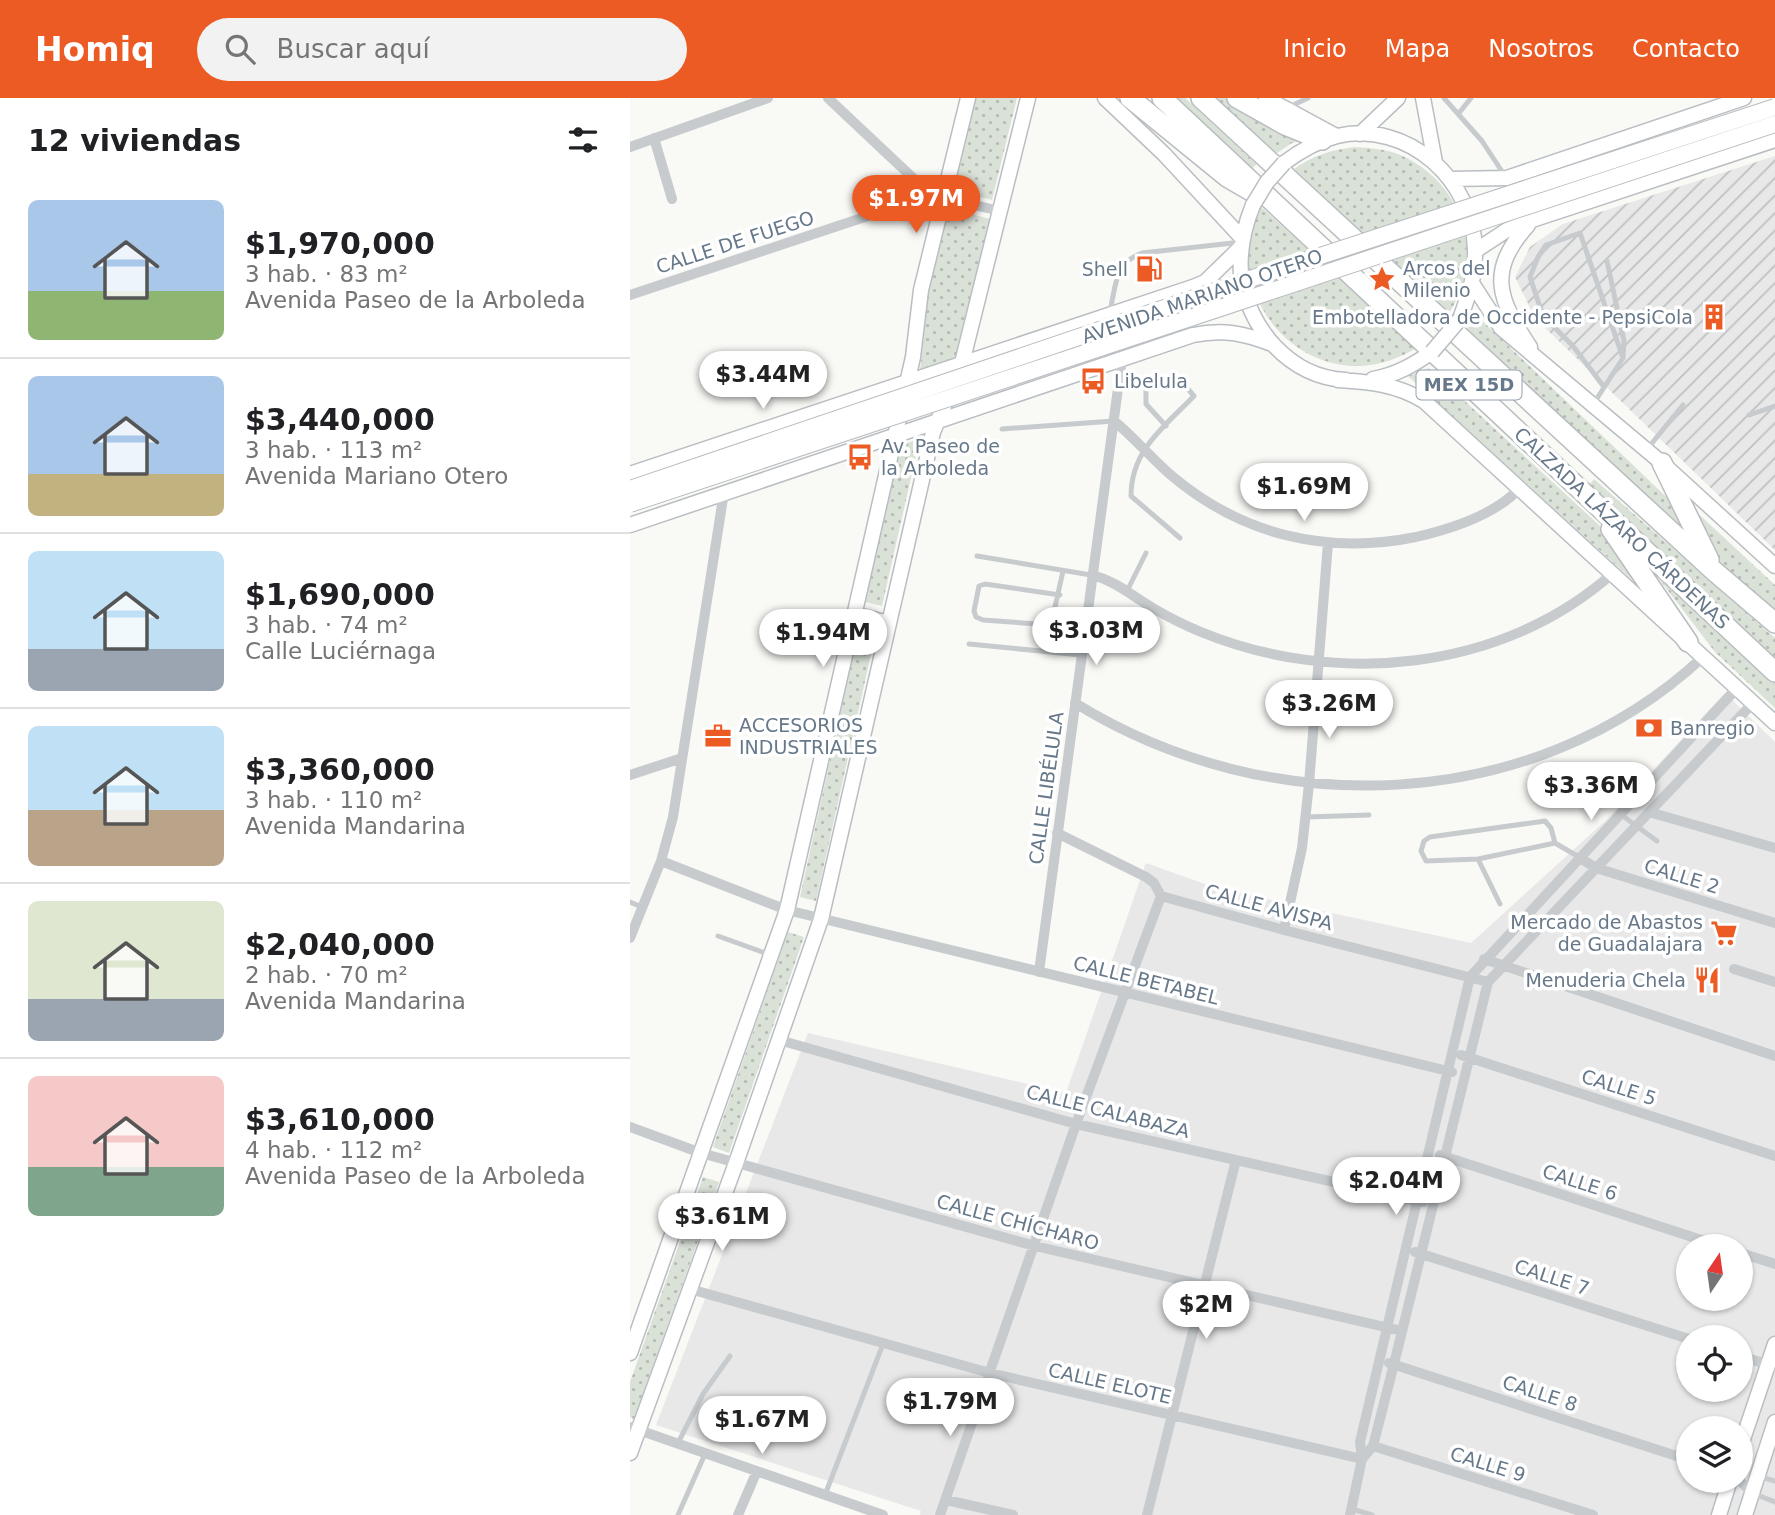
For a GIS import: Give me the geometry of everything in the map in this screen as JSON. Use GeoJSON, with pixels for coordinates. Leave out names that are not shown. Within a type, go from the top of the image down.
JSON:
{"type":"FeatureCollection","features":[{"type":"Feature","properties":{"kind":"highway"},"geometry":{"type":"LineString","coordinates":[[1130,98],[1227,177],[1277,205]]}},
{"type":"Feature","properties":{"kind":"highway","name":"CALZADA LÁZARO CÁRDENAS"},"geometry":{"type":"LineString","coordinates":[[1161,98],[1775,672]]}},
{"type":"Feature","properties":{"kind":"highway","name":"CALZADA LÁZARO CÁRDENAS"},"geometry":{"type":"LineString","coordinates":[[1201,98],[1714,571],[1775,623]]}},
{"type":"Feature","properties":{"kind":"highway"},"geometry":{"type":"LineString","coordinates":[[1237,98],[1285,125],[1329,138]]}},
{"type":"Feature","properties":{"kind":"highway"},"geometry":{"type":"LineString","coordinates":[[1662,463],[1714,571]]}},
{"type":"Feature","properties":{"kind":"highway"},"geometry":{"type":"LineString","coordinates":[[1591,499],[1688,642]]}},
{"type":"Feature","properties":{"kind":"main road"},"geometry":{"type":"LineString","coordinates":[[630,1353],[787,910],[913,357],[921,289],[937,196],[968,98]]}},
{"type":"Feature","properties":{"kind":"main road"},"geometry":{"type":"LineString","coordinates":[[630,1453],[635,1429],[736,1163],[821,919],[937,420],[962,363],[1028,98]]}},
{"type":"Feature","properties":{"kind":"main road"},"geometry":{"type":"LineString","coordinates":[[1105,98],[1164,154],[1242,242]]}},
{"type":"Feature","properties":{"kind":"main road"},"geometry":{"type":"LineString","coordinates":[[1266,98],[1329,138]]}},
{"type":"Feature","properties":{"kind":"main road"},"geometry":{"type":"LineString","coordinates":[[1360,134],[1398,98]]}},
{"type":"Feature","properties":{"kind":"main road"},"geometry":{"type":"LineString","coordinates":[[1423,98],[1435,162]]}},
{"type":"Feature","properties":{"kind":"main road"},"geometry":{"type":"LineString","coordinates":[[1451,179],[1507,178],[1737,99]]}},
{"type":"Feature","properties":{"kind":"main road","name":"AVENIDA MARIANO OTERO"},"geometry":{"type":"LineString","coordinates":[[630,489],[1269,273],[1775,107]]}},
{"type":"Feature","properties":{"kind":"main road","name":"AVENIDA MARIANO OTERO"},"geometry":{"type":"LineString","coordinates":[[630,504],[1775,124]]}},
{"type":"Feature","properties":{"kind":"main road"},"geometry":{"type":"LineString","coordinates":[[1360,134],[1380,135],[1418,149],[1451,179],[1469,213],[1475,251],[1472,283],[1460,319],[1432,352],[1411,367],[1388,377],[1363,381],[1338,380],[1313,373],[1291,361],[1272,344],[1257,323],[1247,299],[1241,274],[1242,242],[1253,205],[1266,182],[1284,163],[1302,150],[1329,138],[1360,134]]}},
{"type":"Feature","properties":{"kind":"main road"},"geometry":{"type":"LineString","coordinates":[[1475,251],[1507,230],[1532,220],[1775,140]]}},
{"type":"Feature","properties":{"kind":"main road"},"geometry":{"type":"LineString","coordinates":[[1532,220],[1516,237],[1507,253],[1501,282],[1503,302],[1541,363]]}},
{"type":"Feature","properties":{"kind":"main road","name":"AVENIDA MARIANO OTERO"},"geometry":{"type":"LineString","coordinates":[[630,474],[1205,282],[1242,242]]}},
{"type":"Feature","properties":{"kind":"main road"},"geometry":{"type":"LineString","coordinates":[[902,402],[1198,300],[1202,297],[1205,282]]}},
{"type":"Feature","properties":{"kind":"main road"},"geometry":{"type":"LineString","coordinates":[[1472,283],[1501,328],[1662,463],[1775,566]]}},
{"type":"Feature","properties":{"kind":"main road","name":"AVENIDA MARIANO OTERO"},"geometry":{"type":"LineString","coordinates":[[630,525],[937,420],[1211,331],[1242,333],[1272,344]]}},
{"type":"Feature","properties":{"kind":"main road","name":"CALZADA LÁZARO CÁRDENAS"},"geometry":{"type":"LineString","coordinates":[[1338,380],[1381,383],[1408,391],[1424,401],[1773,721]]}},
{"type":"Feature","properties":{"kind":"main road"},"geometry":{"type":"LineString","coordinates":[[854,614],[888,623]]}},
{"type":"Feature","properties":{"kind":"main road"},"geometry":{"type":"LineString","coordinates":[[1752,1416],[1772,1366],[1775,1344]]}},
{"type":"Feature","properties":{"kind":"main road"},"geometry":{"type":"LineString","coordinates":[[1753,1490],[1775,1422]]}},
{"type":"Feature","properties":{"kind":"main road"},"geometry":{"type":"LineString","coordinates":[[1719,1515],[1726,1493]]}},
{"type":"Feature","properties":{"kind":"main road"},"geometry":{"type":"LineString","coordinates":[[1745,1515],[1752,1493]]}},
{"type":"Feature","properties":{"kind":"street"},"geometry":{"type":"LineString","coordinates":[[630,147],[768,98]]}},
{"type":"Feature","properties":{"kind":"street"},"geometry":{"type":"LineString","coordinates":[[828,98],[937,196],[1000,211]]}},
{"type":"Feature","properties":{"kind":"street"},"geometry":{"type":"LineString","coordinates":[[654,138],[672,199]]}},
{"type":"Feature","properties":{"kind":"street","name":"CALLE DE FUEGO"},"geometry":{"type":"LineString","coordinates":[[630,295],[937,196]]}},
{"type":"Feature","properties":{"kind":"street","name":"CALLE LIBÉLULA"},"geometry":{"type":"LineString","coordinates":[[1039,972],[1122,359]]}},
{"type":"Feature","properties":{"kind":"street"},"geometry":{"type":"LineString","coordinates":[[1114,421],[1182,484],[1230,514],[1264,529],[1328,543],[1369,544],[1426,534],[1477,516],[1511,498],[1520,488]]}},
{"type":"Feature","properties":{"kind":"street"},"geometry":{"type":"LineString","coordinates":[[630,938],[661,861],[673,817],[724,492]]}},
{"type":"Feature","properties":{"kind":"street"},"geometry":{"type":"LineString","coordinates":[[1284,930],[1297,878],[1310,784],[1328,543]]}},
{"type":"Feature","properties":{"kind":"street"},"geometry":{"type":"LineString","coordinates":[[1092,575],[1116,583],[1175,621],[1260,650],[1320,662],[1388,663],[1445,656],[1514,635],[1580,600],[1613,573]]}},
{"type":"Feature","properties":{"kind":"street"},"geometry":{"type":"LineString","coordinates":[[1075,703],[1120,728],[1178,753],[1242,772],[1310,784],[1353,787],[1467,776],[1551,751],[1614,723],[1647,702],[1703,657]]}},
{"type":"Feature","properties":{"kind":"street"},"geometry":{"type":"LineString","coordinates":[[1350,1512],[1362,1460],[1360,1442],[1470,977],[1737,688]]}},
{"type":"Feature","properties":{"kind":"street"},"geometry":{"type":"LineString","coordinates":[[1362,1460],[1373,1446],[1488,982],[1502,964],[1753,703]]}},
{"type":"Feature","properties":{"kind":"street"},"geometry":{"type":"LineString","coordinates":[[1773,721],[1775,734]]}},
{"type":"Feature","properties":{"kind":"street"},"geometry":{"type":"LineString","coordinates":[[630,775],[682,758]]}},
{"type":"Feature","properties":{"kind":"street"},"geometry":{"type":"LineString","coordinates":[[1649,812],[1775,848]]}},
{"type":"Feature","properties":{"kind":"street","name":"CALLE AVISPA"},"geometry":{"type":"LineString","coordinates":[[1057,833],[1146,877],[1154,883],[1161,895],[1284,930],[1488,982]]}},
{"type":"Feature","properties":{"kind":"street","name":"CALLE 2"},"geometry":{"type":"LineString","coordinates":[[1580,858],[1596,868],[1775,923]]}},
{"type":"Feature","properties":{"kind":"street","name":"CALLE BETABEL"},"geometry":{"type":"LineString","coordinates":[[661,861],[787,910],[1463,1075]]}},
{"type":"Feature","properties":{"kind":"street"},"geometry":{"type":"LineString","coordinates":[[940,1515],[1076,1124],[1161,895]]}},
{"type":"Feature","properties":{"kind":"street"},"geometry":{"type":"LineString","coordinates":[[1484,959],[1775,1056]]}},
{"type":"Feature","properties":{"kind":"street"},"geometry":{"type":"LineString","coordinates":[[1734,970],[1775,982]]}},
{"type":"Feature","properties":{"kind":"street","name":"CALLE CALABAZA"},"geometry":{"type":"LineString","coordinates":[[779,1040],[1076,1124],[1432,1205]]}},
{"type":"Feature","properties":{"kind":"street","name":"CALLE 5"},"geometry":{"type":"LineString","coordinates":[[1452,1053],[1775,1156]]}},
{"type":"Feature","properties":{"kind":"street","name":"CALLE CHÍCHARO"},"geometry":{"type":"LineString","coordinates":[[630,1127],[701,1153],[1035,1246],[1402,1331]]}},
{"type":"Feature","properties":{"kind":"street","name":"CALLE 6"},"geometry":{"type":"LineString","coordinates":[[1428,1151],[1683,1234]]}},
{"type":"Feature","properties":{"kind":"street"},"geometry":{"type":"LineString","coordinates":[[1147,1515],[1236,1160]]}},
{"type":"Feature","properties":{"kind":"street","name":"CALLE 7"},"geometry":{"type":"LineString","coordinates":[[1405,1248],[1676,1335]]}},
{"type":"Feature","properties":{"kind":"street"},"geometry":{"type":"LineString","coordinates":[[1754,1257],[1775,1264]]}},
{"type":"Feature","properties":{"kind":"street","name":"CALLE ELOTE"},"geometry":{"type":"LineString","coordinates":[[690,1289],[990,1373],[1362,1460]]}},
{"type":"Feature","properties":{"kind":"street"},"geometry":{"type":"LineString","coordinates":[[1753,1360],[1772,1366]]}},
{"type":"Feature","properties":{"kind":"street","name":"CALLE 8"},"geometry":{"type":"LineString","coordinates":[[1380,1362],[1394,1364],[1676,1456]]}},
{"type":"Feature","properties":{"kind":"street"},"geometry":{"type":"LineString","coordinates":[[635,1429],[883,1515]]}},
{"type":"Feature","properties":{"kind":"street","name":"CALLE 9"},"geometry":{"type":"LineString","coordinates":[[1373,1446],[1593,1515]]}},
{"type":"Feature","properties":{"kind":"street"},"geometry":{"type":"LineString","coordinates":[[738,1515],[757,1471]]}},
{"type":"Feature","properties":{"kind":"street"},"geometry":{"type":"LineString","coordinates":[[1753,1476],[1758,1476]]}},
{"type":"Feature","properties":{"kind":"street"},"geometry":{"type":"LineString","coordinates":[[946,1500],[1013,1515]]}},
{"type":"Feature","properties":{"kind":"lane"},"geometry":{"type":"LineString","coordinates":[[1284,109],[1308,98]]}},
{"type":"Feature","properties":{"kind":"lane"},"geometry":{"type":"LineString","coordinates":[[1444,98],[1482,141],[1507,178]]}},
{"type":"Feature","properties":{"kind":"lane"},"geometry":{"type":"LineString","coordinates":[[1459,113],[1471,98]]}},
{"type":"Feature","properties":{"kind":"lane"},"geometry":{"type":"LineString","coordinates":[[1604,387],[1573,346],[1542,316],[1530,277],[1546,245],[1580,233],[1623,358]]}},
{"type":"Feature","properties":{"kind":"lane"},"geometry":{"type":"LineString","coordinates":[[1109,314],[1122,264],[1131,257],[1142,253],[1242,242]]}},
{"type":"Feature","properties":{"kind":"lane"},"geometry":{"type":"LineString","coordinates":[[1592,405],[1623,358],[1624,341],[1607,261]]}},
{"type":"Feature","properties":{"kind":"lane"},"geometry":{"type":"LineString","coordinates":[[1166,426],[1146,404],[1146,388],[1175,374],[1194,396],[1166,426],[1144,449],[1134,468],[1130,496],[1181,538]]}},
{"type":"Feature","properties":{"kind":"lane"},"geometry":{"type":"LineString","coordinates":[[1647,450],[1683,405]]}},
{"type":"Feature","properties":{"kind":"lane"},"geometry":{"type":"LineString","coordinates":[[1749,415],[1775,406]]}},
{"type":"Feature","properties":{"kind":"lane"},"geometry":{"type":"LineString","coordinates":[[1002,429],[1114,421]]}},
{"type":"Feature","properties":{"kind":"lane"},"geometry":{"type":"LineString","coordinates":[[1127,591],[1146,553]]}},
{"type":"Feature","properties":{"kind":"lane"},"geometry":{"type":"LineString","coordinates":[[977,556],[1092,575]]}},
{"type":"Feature","properties":{"kind":"lane"},"geometry":{"type":"LineString","coordinates":[[1060,595],[985,584],[979,586],[974,611],[976,617],[983,620],[1051,625],[1060,595],[1063,571]]}},
{"type":"Feature","properties":{"kind":"lane"},"geometry":{"type":"LineString","coordinates":[[969,644],[1081,655]]}},
{"type":"Feature","properties":{"kind":"lane"},"geometry":{"type":"LineString","coordinates":[[1620,814],[1657,841]]}},
{"type":"Feature","properties":{"kind":"lane"},"geometry":{"type":"LineString","coordinates":[[1306,817],[1369,815]]}},
{"type":"Feature","properties":{"kind":"lane"},"geometry":{"type":"LineString","coordinates":[[1555,843],[1478,859],[1426,861],[1422,857],[1422,845],[1430,837],[1541,821],[1549,824],[1555,843],[1580,858]]}},
{"type":"Feature","properties":{"kind":"lane"},"geometry":{"type":"LineString","coordinates":[[1478,859],[1500,904]]}},
{"type":"Feature","properties":{"kind":"lane"},"geometry":{"type":"LineString","coordinates":[[630,902],[642,907]]}},
{"type":"Feature","properties":{"kind":"lane"},"geometry":{"type":"LineString","coordinates":[[718,936],[771,955]]}},
{"type":"Feature","properties":{"kind":"lane"},"geometry":{"type":"LineString","coordinates":[[825,1495],[883,1343]]}},
{"type":"Feature","properties":{"kind":"lane"},"geometry":{"type":"LineString","coordinates":[[678,1443],[703,1394],[730,1356]]}},
{"type":"Feature","properties":{"kind":"lane"},"geometry":{"type":"LineString","coordinates":[[678,1515],[705,1453]]}},
{"type":"Feature","properties":{"kind":"lane"},"geometry":{"type":"LineString","coordinates":[[1758,1476],[1775,1481]]}},
{"type":"Feature","properties":{"kind":"lane"},"geometry":{"type":"LineString","coordinates":[[1752,1493],[1775,1502]]}},
{"type":"Feature","properties":{"kind":"lane"},"geometry":{"type":"LineString","coordinates":[[1350,1512],[1372,1515]]}},
{"type":"Feature","properties":{"kind":"shaded area"},"geometry":{"type":"Polygon","coordinates":[[[975,98],[1017,98],[992,200],[953,190],[975,98]]]}},
{"type":"Feature","properties":{"kind":"shaded area"},"geometry":{"type":"Polygon","coordinates":[[[1174,98],[1185,98],[1256,164],[1251,170],[1174,98]]]}},
{"type":"Feature","properties":{"kind":"shaded area"},"geometry":{"type":"Polygon","coordinates":[[[1214,98],[1229,98],[1309,138],[1292,143],[1277,153],[1214,98]]]}},
{"type":"Feature","properties":{"kind":"shaded area"},"geometry":{"type":"Polygon","coordinates":[[[1355,147],[1393,152],[1420,166],[1438,182],[1452,200],[1462,222],[1466,267],[1460,291],[1449,313],[1294,169],[1323,154],[1355,147]]]}},
{"type":"Feature","properties":{"kind":"shaded area"},"geometry":{"type":"Polygon","coordinates":[[[1775,156],[1775,550],[1535,318],[1515,277],[1530,247],[1563,224],[1775,156]]]}},
{"type":"Feature","properties":{"kind":"shaded area"},"geometry":{"type":"Polygon","coordinates":[[[1260,206],[1417,348],[1390,360],[1361,366],[1331,363],[1305,352],[1283,335],[1266,314],[1254,289],[1248,262],[1250,234],[1260,206]]]}},
{"type":"Feature","properties":{"kind":"shaded area"},"geometry":{"type":"Polygon","coordinates":[[[949,208],[990,219],[956,359],[920,371],[929,286],[949,208]]]}},
{"type":"Feature","properties":{"kind":"shaded area"},"geometry":{"type":"Polygon","coordinates":[[[1475,314],[1681,511],[1699,549],[1463,333],[1475,314]]]}},
{"type":"Feature","properties":{"kind":"shaded area"},"geometry":{"type":"Polygon","coordinates":[[[1429,368],[1599,525],[1648,594],[1408,376],[1429,368]]]}},
{"type":"Feature","properties":{"kind":"shaded area"},"geometry":{"type":"Polygon","coordinates":[[[920,438],[882,606],[865,602],[900,446],[920,438]]]}},
{"type":"Feature","properties":{"kind":"shaded area"},"geometry":{"type":"Polygon","coordinates":[[[1594,479],[1775,638],[1775,659],[1589,485],[1594,479]]]}},
{"type":"Feature","properties":{"kind":"shaded area"},"geometry":{"type":"Polygon","coordinates":[[[1690,506],[1775,585],[1775,611],[1720,564],[1690,506]]]}},
{"type":"Feature","properties":{"kind":"shaded area"},"geometry":{"type":"Polygon","coordinates":[[[1650,567],[1775,684],[1775,708],[1715,652],[1650,567]]]}},
{"type":"Feature","properties":{"kind":"shaded area"},"geometry":{"type":"Polygon","coordinates":[[[859,628],[876,632],[816,901],[800,897],[859,628]]]}},
{"type":"Feature","properties":{"kind":"shaded area"},"geometry":{"type":"Polygon","coordinates":[[[1725,693],[1775,742],[1775,1515],[920,1515],[921,1511],[656,1425],[808,1033],[1066,1093],[1146,863],[1216,888],[1471,943],[1605,821],[1725,693]]]}},
{"type":"Feature","properties":{"kind":"shaded area"},"geometry":{"type":"Polygon","coordinates":[[[788,932],[804,937],[729,1153],[713,1147],[788,932]]]}},
{"type":"Feature","properties":{"kind":"shaded area"},"geometry":{"type":"Polygon","coordinates":[[[703,1177],[719,1182],[634,1419],[630,1417],[630,1382],[703,1177]]]}},
{"type":"Feature","properties":{"kind":"place","name":"Shell"},"geometry":{"type":"Point","coordinates":[1149,269]}},
{"type":"Feature","properties":{"kind":"place","name":"Arcos del Milenio"},"geometry":{"type":"Point","coordinates":[1382,279]}},
{"type":"Feature","properties":{"kind":"place","name":"Embotelladora de Occidente - PepsiCola"},"geometry":{"type":"Point","coordinates":[1714,317]}},
{"type":"Feature","properties":{"kind":"place","name":"Libelula"},"geometry":{"type":"Point","coordinates":[1093,381]}},
{"type":"Feature","properties":{"kind":"place","name":"Av. Paseo de la Arboleda"},"geometry":{"type":"Point","coordinates":[860,457]}},
{"type":"Feature","properties":{"kind":"place","name":"Banregio"},"geometry":{"type":"Point","coordinates":[1649,728]}},
{"type":"Feature","properties":{"kind":"place","name":"ACCESORIOS INDUSTRIALES"},"geometry":{"type":"Point","coordinates":[718,736]}},
{"type":"Feature","properties":{"kind":"place","name":"Mercado de Abastos de Guadalajara"},"geometry":{"type":"Point","coordinates":[1724,933]}},
{"type":"Feature","properties":{"kind":"place","name":"Menuderia Chela"},"geometry":{"type":"Point","coordinates":[1707,980]}}]}
